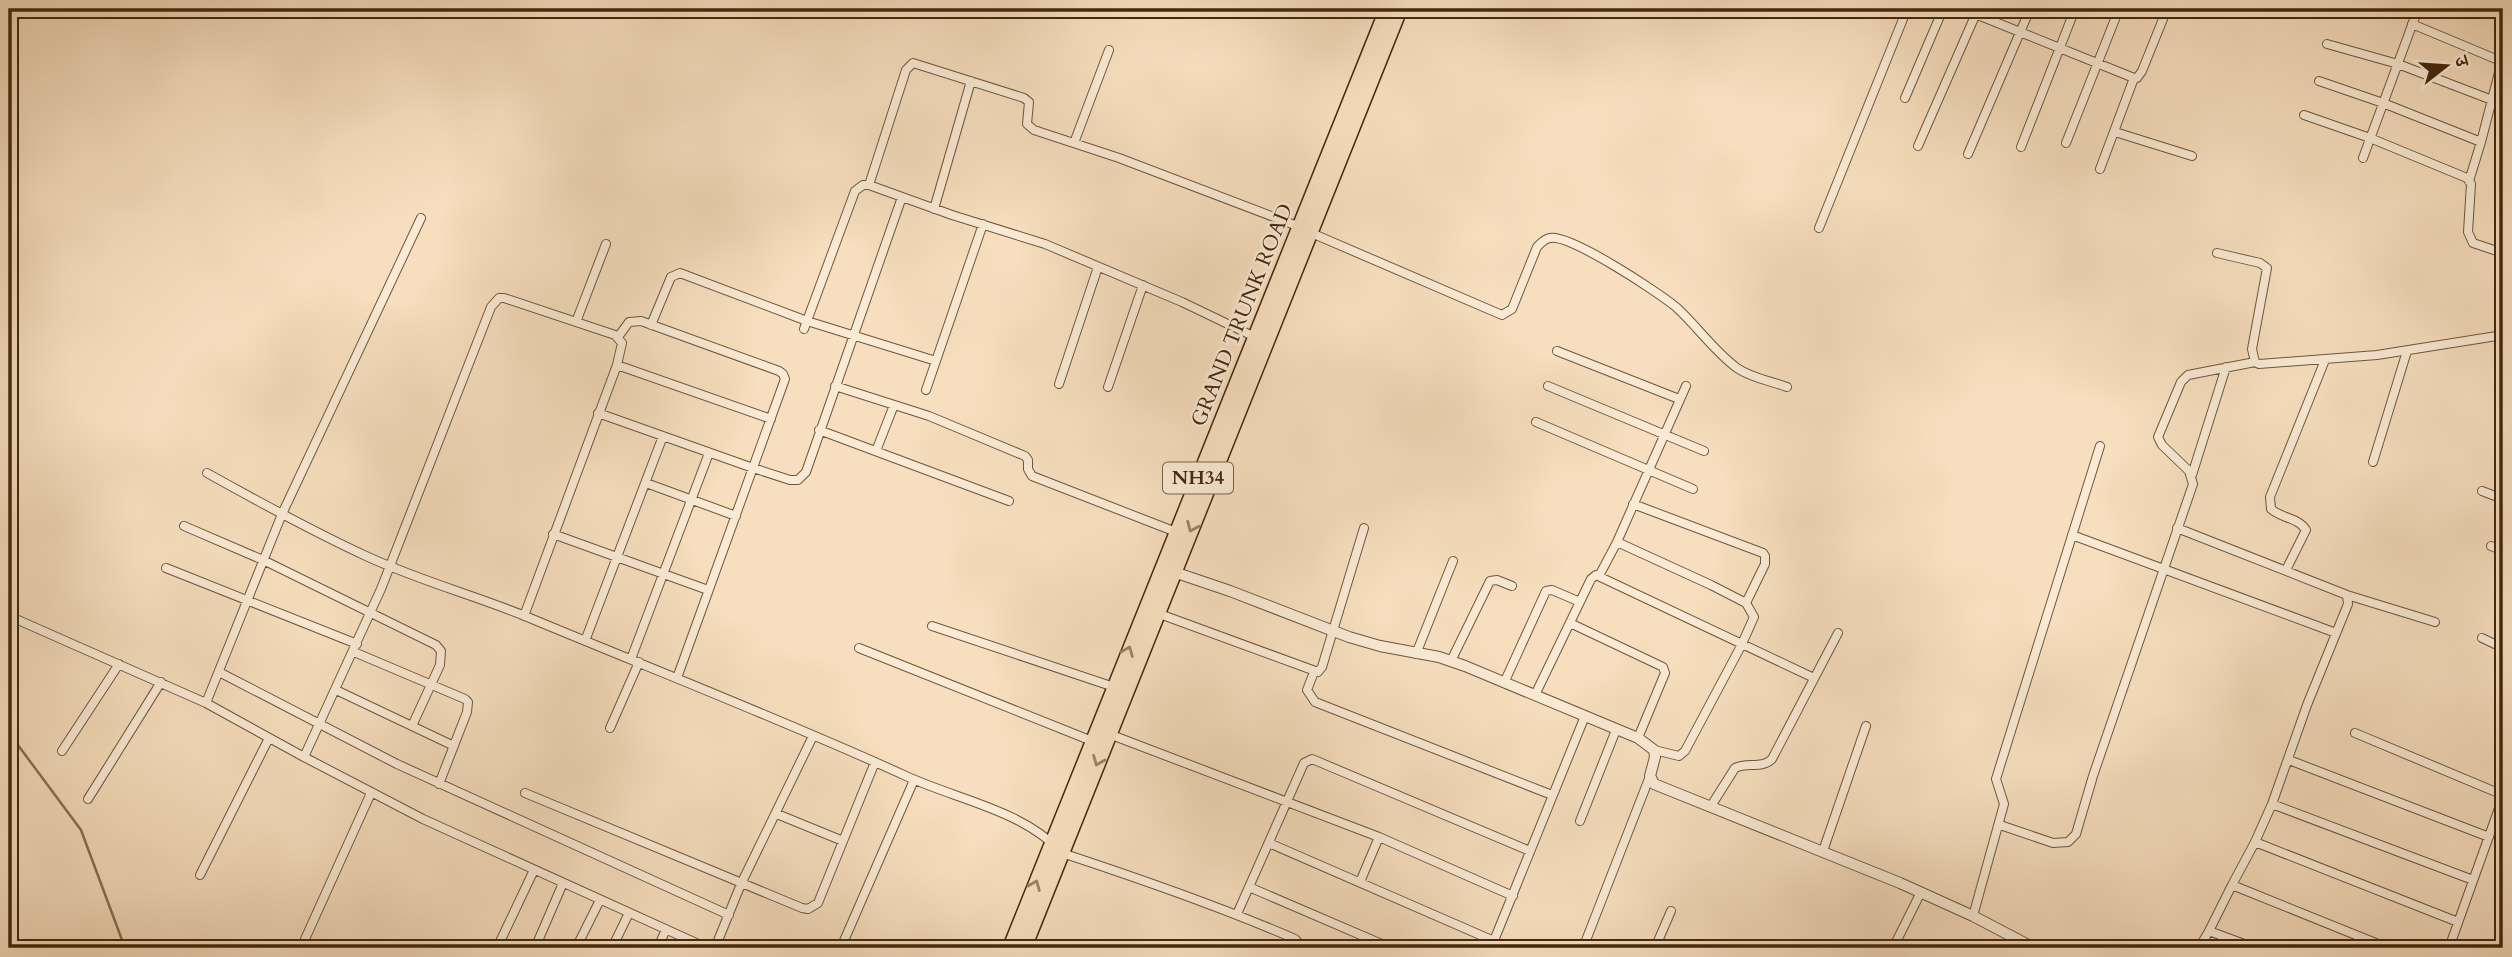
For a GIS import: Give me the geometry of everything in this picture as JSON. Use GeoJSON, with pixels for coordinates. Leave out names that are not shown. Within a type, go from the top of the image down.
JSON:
{"type":"FeatureCollection","features":[{"type":"Feature","properties":{"kind":"highway","name":"GRAND TRUNK ROAD"},"geometry":{"type":"LineString","coordinates":[[1024,948],[1092,741],[1167,570],[1261,340],[1387,9]]}},
{"type":"Feature","properties":{"kind":"highway","name":"GRAND TRUNK ROAD"},"geometry":{"type":"LineString","coordinates":[[1312,211],[1400,9]]}},
{"type":"Feature","properties":{"kind":"highway","name":"GRAND TRUNK ROAD"},"geometry":{"type":"LineString","coordinates":[[1010,948],[1109,734],[1157,613],[1176,532],[1261,340]]}},
{"type":"Feature","properties":{"kind":"street"},"geometry":{"type":"LineString","coordinates":[[1819,228],[1908,9]]}},
{"type":"Feature","properties":{"kind":"street"},"geometry":{"type":"LineString","coordinates":[[1905,98],[1943,9]]}},
{"type":"Feature","properties":{"kind":"street"},"geometry":{"type":"LineString","coordinates":[[1963,9],[1977,12],[2060,50],[2134,78]]}},
{"type":"Feature","properties":{"kind":"street"},"geometry":{"type":"LineString","coordinates":[[1968,154],[2030,9]]}},
{"type":"Feature","properties":{"kind":"street"},"geometry":{"type":"LineString","coordinates":[[2021,147],[2075,9]]}},
{"type":"Feature","properties":{"kind":"street"},"geometry":{"type":"LineString","coordinates":[[2066,143],[2119,9]]}},
{"type":"Feature","properties":{"kind":"street"},"geometry":{"type":"LineString","coordinates":[[2100,169],[2134,78],[2142,71],[2167,9]]}},
{"type":"Feature","properties":{"kind":"street"},"geometry":{"type":"LineString","coordinates":[[2363,158],[2418,9]]}},
{"type":"Feature","properties":{"kind":"street"},"geometry":{"type":"LineString","coordinates":[[2492,9],[2503,13]]}},
{"type":"Feature","properties":{"kind":"street"},"geometry":{"type":"LineString","coordinates":[[1917,146],[1977,12]]}},
{"type":"Feature","properties":{"kind":"street"},"geometry":{"type":"LineString","coordinates":[[2413,24],[2503,62],[2469,181],[2468,232],[2473,243],[2503,253]]}},
{"type":"Feature","properties":{"kind":"street"},"geometry":{"type":"LineString","coordinates":[[2327,44],[2398,64],[2492,100]]}},
{"type":"Feature","properties":{"kind":"street"},"geometry":{"type":"LineString","coordinates":[[1074,143],[1109,50]]}},
{"type":"Feature","properties":{"kind":"street"},"geometry":{"type":"LineString","coordinates":[[869,185],[907,67],[917,64],[1028,100],[1030,106],[1027,121],[1030,127],[1194,186],[1305,230],[1502,315],[1512,309],[1537,247],[1549,238],[1564,240],[1614,266],[1656,293],[1689,320],[1738,369],[1787,387]]}},
{"type":"Feature","properties":{"kind":"street"},"geometry":{"type":"LineString","coordinates":[[934,209],[971,81]]}},
{"type":"Feature","properties":{"kind":"street"},"geometry":{"type":"LineString","coordinates":[[2319,81],[2481,142]]}},
{"type":"Feature","properties":{"kind":"street"},"geometry":{"type":"LineString","coordinates":[[2304,115],[2370,138],[2469,181]]}},
{"type":"Feature","properties":{"kind":"street"},"geometry":{"type":"LineString","coordinates":[[2115,132],[2192,156]]}},
{"type":"Feature","properties":{"kind":"street"},"geometry":{"type":"LineString","coordinates":[[805,325],[855,191],[863,185],[869,185],[1038,242],[1143,285],[1261,340]]}},
{"type":"Feature","properties":{"kind":"street"},"geometry":{"type":"LineString","coordinates":[[598,413],[753,468],[798,480],[806,472],[902,197]]}},
{"type":"Feature","properties":{"kind":"street"},"geometry":{"type":"LineString","coordinates":[[206,703],[282,514],[421,218]]}},
{"type":"Feature","properties":{"kind":"street"},"geometry":{"type":"LineString","coordinates":[[926,390],[984,224]]}},
{"type":"Feature","properties":{"kind":"street"},"geometry":{"type":"LineString","coordinates":[[576,322],[606,244]]}},
{"type":"Feature","properties":{"kind":"street"},"geometry":{"type":"LineString","coordinates":[[2217,253],[2260,263],[2267,268],[2252,349],[2255,362]]}},
{"type":"Feature","properties":{"kind":"street"},"geometry":{"type":"LineString","coordinates":[[1059,384],[1098,267]]}},
{"type":"Feature","properties":{"kind":"street"},"geometry":{"type":"LineString","coordinates":[[651,325],[671,277],[680,273],[805,325],[936,362]]}},
{"type":"Feature","properties":{"kind":"street"},"geometry":{"type":"LineString","coordinates":[[1108,387],[1143,285]]}},
{"type":"Feature","properties":{"kind":"street"},"geometry":{"type":"LineString","coordinates":[[304,757],[356,648],[494,301],[504,298],[618,337],[622,346],[524,616]]}},
{"type":"Feature","properties":{"kind":"street"},"geometry":{"type":"LineString","coordinates":[[618,337],[629,322],[640,321],[783,374],[784,384],[677,678]]}},
{"type":"Feature","properties":{"kind":"street"},"geometry":{"type":"LineString","coordinates":[[2192,475],[2162,445],[2159,433],[2185,377],[2193,373],[2255,362],[2266,365],[2407,351],[2503,335]]}},
{"type":"Feature","properties":{"kind":"street"},"geometry":{"type":"LineString","coordinates":[[1557,351],[1679,399]]}},
{"type":"Feature","properties":{"kind":"street"},"geometry":{"type":"LineString","coordinates":[[2373,462],[2407,351]]}},
{"type":"Feature","properties":{"kind":"street"},"geometry":{"type":"LineString","coordinates":[[2286,570],[2306,530],[2303,524],[2271,509],[2270,497],[2325,360]]}},
{"type":"Feature","properties":{"kind":"street"},"geometry":{"type":"LineString","coordinates":[[617,365],[771,419]]}},
{"type":"Feature","properties":{"kind":"street"},"geometry":{"type":"LineString","coordinates":[[2000,824],[2053,843],[2068,842],[2076,834],[2093,776],[2193,484],[2192,475],[2226,367]]}},
{"type":"Feature","properties":{"kind":"street"},"geometry":{"type":"LineString","coordinates":[[835,386],[941,421],[1025,456],[1032,476],[1176,532]]}},
{"type":"Feature","properties":{"kind":"street"},"geometry":{"type":"LineString","coordinates":[[1548,386],[1704,451]]}},
{"type":"Feature","properties":{"kind":"street"},"geometry":{"type":"LineString","coordinates":[[1599,576],[1686,386]]}},
{"type":"Feature","properties":{"kind":"street"},"geometry":{"type":"LineString","coordinates":[[876,451],[894,405]]}},
{"type":"Feature","properties":{"kind":"street"},"geometry":{"type":"LineString","coordinates":[[1536,422],[1693,489]]}},
{"type":"Feature","properties":{"kind":"street"},"geometry":{"type":"LineString","coordinates":[[820,430],[1009,501]]}},
{"type":"Feature","properties":{"kind":"street"},"geometry":{"type":"LineString","coordinates":[[585,642],[663,436]]}},
{"type":"Feature","properties":{"kind":"street"},"geometry":{"type":"LineString","coordinates":[[1973,916],[2004,804],[1996,779],[2100,446]]}},
{"type":"Feature","properties":{"kind":"street"},"geometry":{"type":"LineString","coordinates":[[610,728],[663,573],[709,453]]}},
{"type":"Feature","properties":{"kind":"street"},"geometry":{"type":"LineString","coordinates":[[206,472],[282,514],[389,566],[524,616],[677,678],[1026,825],[1057,848],[1237,914],[1295,939],[1298,942],[1297,948]]}},
{"type":"Feature","properties":{"kind":"street"},"geometry":{"type":"LineString","coordinates":[[646,483],[736,516]]}},
{"type":"Feature","properties":{"kind":"street"},"geometry":{"type":"LineString","coordinates":[[2482,491],[2503,499]]}},
{"type":"Feature","properties":{"kind":"street"},"geometry":{"type":"LineString","coordinates":[[1633,504],[1763,553],[1765,564],[1746,603]]}},
{"type":"Feature","properties":{"kind":"street"},"geometry":{"type":"LineString","coordinates":[[184,526],[263,560],[436,645],[442,657],[412,726]]}},
{"type":"Feature","properties":{"kind":"street"},"geometry":{"type":"LineString","coordinates":[[1157,613],[1318,672],[1322,667],[1364,528]]}},
{"type":"Feature","properties":{"kind":"street"},"geometry":{"type":"LineString","coordinates":[[2177,528],[2347,594],[2435,622]]}},
{"type":"Feature","properties":{"kind":"street"},"geometry":{"type":"LineString","coordinates":[[553,534],[708,590]]}},
{"type":"Feature","properties":{"kind":"street"},"geometry":{"type":"LineString","coordinates":[[2072,535],[2336,633]]}},
{"type":"Feature","properties":{"kind":"street"},"geometry":{"type":"LineString","coordinates":[[1167,570],[1333,631],[1380,646],[1451,661],[1637,738],[1654,750],[1674,756],[1682,755],[1754,617],[1746,603],[1616,542]]}},
{"type":"Feature","properties":{"kind":"street"},"geometry":{"type":"LineString","coordinates":[[2491,546],[2503,551]]}},
{"type":"Feature","properties":{"kind":"street"},"geometry":{"type":"LineString","coordinates":[[1416,654],[1453,561]]}},
{"type":"Feature","properties":{"kind":"street"},"geometry":{"type":"LineString","coordinates":[[166,568],[356,648],[468,702],[467,712],[439,783]]}},
{"type":"Feature","properties":{"kind":"street"},"geometry":{"type":"LineString","coordinates":[[1535,695],[1591,579],[1596,575],[1741,646],[1814,678]]}},
{"type":"Feature","properties":{"kind":"street"},"geometry":{"type":"LineString","coordinates":[[1451,661],[1490,581],[1497,580],[1512,586]]}},
{"type":"Feature","properties":{"kind":"street"},"geometry":{"type":"LineString","coordinates":[[1504,683],[1546,591],[1552,590],[1580,601]]}},
{"type":"Feature","properties":{"kind":"street"},"geometry":{"type":"LineString","coordinates":[[2199,948],[2272,804],[2307,705],[2348,604],[2347,594]]}},
{"type":"Feature","properties":{"kind":"street"},"geometry":{"type":"LineString","coordinates":[[9,616],[206,703],[423,819],[705,947],[713,947],[813,736]]}},
{"type":"Feature","properties":{"kind":"street"},"geometry":{"type":"LineString","coordinates":[[1570,623],[1663,667],[1665,673],[1637,738]]}},
{"type":"Feature","properties":{"kind":"street"},"geometry":{"type":"LineString","coordinates":[[932,626],[1114,687]]}},
{"type":"Feature","properties":{"kind":"street"},"geometry":{"type":"LineString","coordinates":[[1711,806],[1735,768],[1767,764],[1772,759],[1838,633]]}},
{"type":"Feature","properties":{"kind":"street"},"geometry":{"type":"LineString","coordinates":[[2482,638],[2503,648]]}},
{"type":"Feature","properties":{"kind":"street"},"geometry":{"type":"LineString","coordinates":[[859,648],[1092,741]]}},
{"type":"Feature","properties":{"kind":"street"},"geometry":{"type":"LineString","coordinates":[[62,751],[119,664]]}},
{"type":"Feature","properties":{"kind":"street"},"geometry":{"type":"LineString","coordinates":[[1314,671],[1307,690],[1315,702],[1552,795]]}},
{"type":"Feature","properties":{"kind":"street"},"geometry":{"type":"LineString","coordinates":[[219,672],[439,783],[729,915]]}},
{"type":"Feature","properties":{"kind":"street"},"geometry":{"type":"LineString","coordinates":[[88,799],[161,682]]}},
{"type":"Feature","properties":{"kind":"street"},"geometry":{"type":"LineString","coordinates":[[336,690],[454,746]]}},
{"type":"Feature","properties":{"kind":"street"},"geometry":{"type":"LineString","coordinates":[[1269,843],[1492,944],[1585,716]]}},
{"type":"Feature","properties":{"kind":"street"},"geometry":{"type":"LineString","coordinates":[[1823,851],[1866,726]]}},
{"type":"Feature","properties":{"kind":"street"},"geometry":{"type":"LineString","coordinates":[[1580,821],[1616,730]]}},
{"type":"Feature","properties":{"kind":"street"},"geometry":{"type":"LineString","coordinates":[[2356,733],[2503,796],[2449,948]]}},
{"type":"Feature","properties":{"kind":"street"},"geometry":{"type":"LineString","coordinates":[[1109,734],[1379,837],[1513,896]]}},
{"type":"Feature","properties":{"kind":"street"},"geometry":{"type":"LineString","coordinates":[[200,875],[269,738]]}},
{"type":"Feature","properties":{"kind":"street"},"geometry":{"type":"LineString","coordinates":[[1583,948],[1650,776],[1654,750]]}},
{"type":"Feature","properties":{"kind":"street"},"geometry":{"type":"LineString","coordinates":[[1237,914],[1304,763],[1312,759],[1531,851]]}},
{"type":"Feature","properties":{"kind":"street"},"geometry":{"type":"LineString","coordinates":[[2289,760],[2489,837]]}},
{"type":"Feature","properties":{"kind":"street"},"geometry":{"type":"LineString","coordinates":[[524,793],[802,908],[814,907],[818,903],[874,762]]}},
{"type":"Feature","properties":{"kind":"street"},"geometry":{"type":"LineString","coordinates":[[1650,776],[1654,784],[1921,892],[1973,916],[2009,943],[2034,948]]}},
{"type":"Feature","properties":{"kind":"street"},"geometry":{"type":"LineString","coordinates":[[843,943],[914,780]]}},
{"type":"Feature","properties":{"kind":"street"},"geometry":{"type":"LineString","coordinates":[[301,948],[372,793]]}},
{"type":"Feature","properties":{"kind":"street"},"geometry":{"type":"LineString","coordinates":[[2272,804],[2473,880]]}},
{"type":"Feature","properties":{"kind":"street"},"geometry":{"type":"LineString","coordinates":[[777,814],[842,841]]}},
{"type":"Feature","properties":{"kind":"street"},"geometry":{"type":"LineString","coordinates":[[1360,882],[1379,837]]}},
{"type":"Feature","properties":{"kind":"street"},"geometry":{"type":"LineString","coordinates":[[2255,842],[2458,922]]}},
{"type":"Feature","properties":{"kind":"street"},"geometry":{"type":"LineString","coordinates":[[497,948],[534,870]]}},
{"type":"Feature","properties":{"kind":"street"},"geometry":{"type":"LineString","coordinates":[[535,948],[563,883]]}},
{"type":"Feature","properties":{"kind":"street"},"geometry":{"type":"LineString","coordinates":[[2232,885],[2388,948]]}},
{"type":"Feature","properties":{"kind":"street"},"geometry":{"type":"LineString","coordinates":[[1249,887],[1391,948]]}},
{"type":"Feature","properties":{"kind":"street"},"geometry":{"type":"LineString","coordinates":[[1893,948],[1921,892]]}},
{"type":"Feature","properties":{"kind":"street"},"geometry":{"type":"LineString","coordinates":[[576,948],[600,900]]}},
{"type":"Feature","properties":{"kind":"street"},"geometry":{"type":"LineString","coordinates":[[1655,948],[1671,911]]}},
{"type":"Feature","properties":{"kind":"street"},"geometry":{"type":"LineString","coordinates":[[612,948],[629,913]]}},
{"type":"Feature","properties":{"kind":"street"},"geometry":{"type":"LineString","coordinates":[[658,948],[666,929]]}},
{"type":"Feature","properties":{"kind":"street"},"geometry":{"type":"LineString","coordinates":[[2209,930],[2255,948]]}},
{"type":"Feature","properties":{"kind":"waterway"},"geometry":{"type":"LineString","coordinates":[[9,733],[81,830],[125,948]]}}]}
